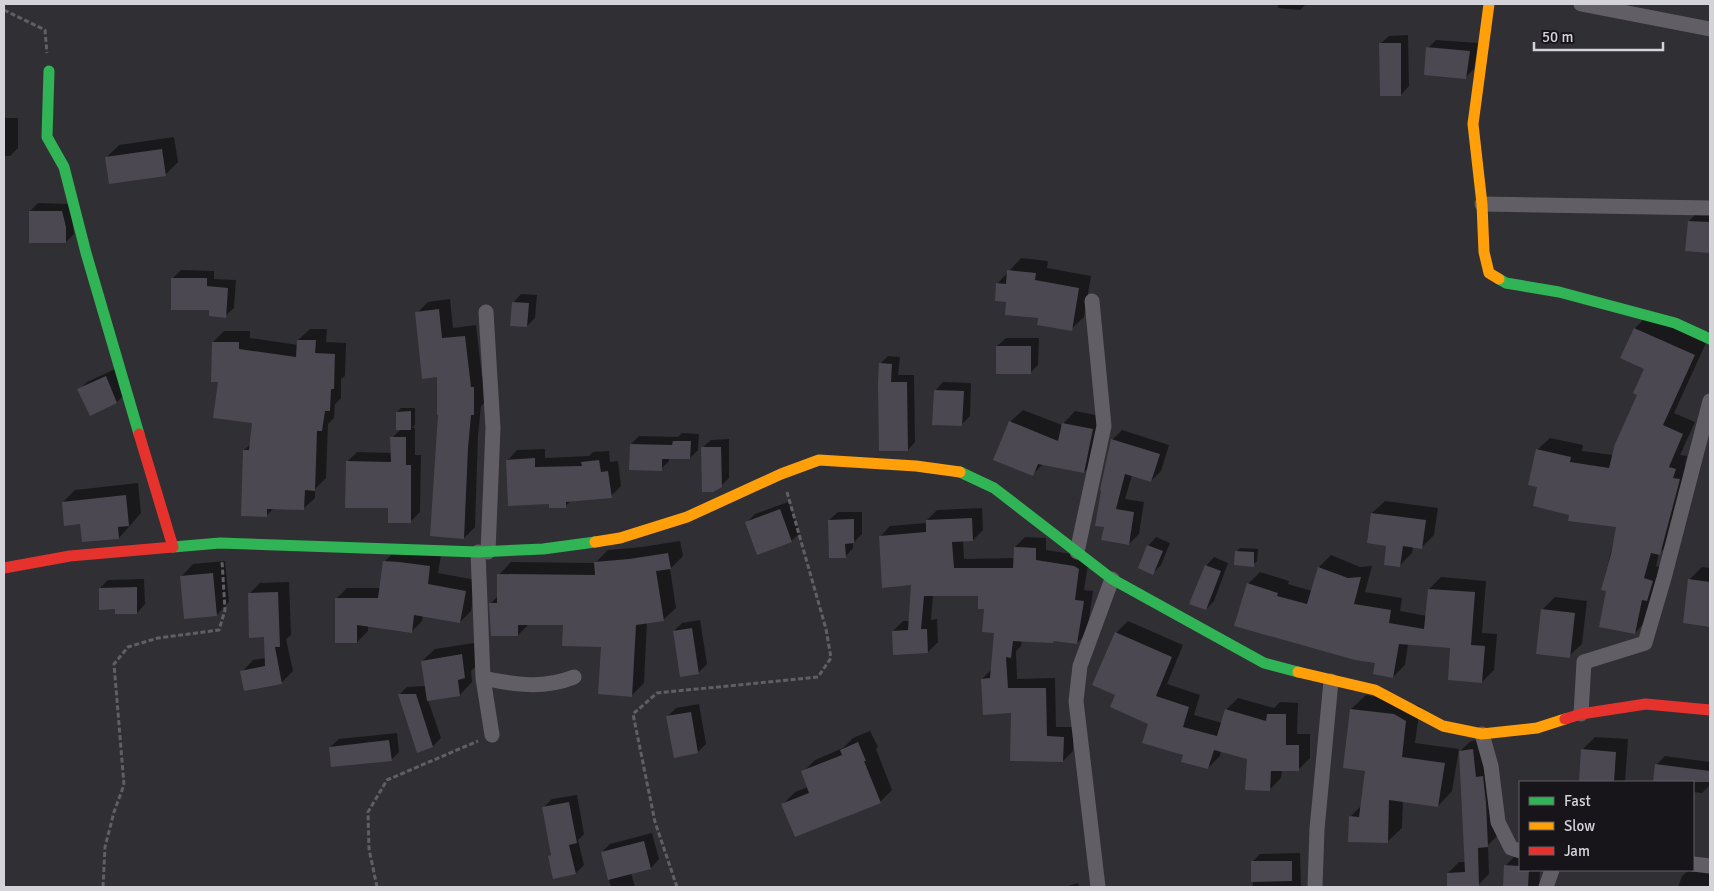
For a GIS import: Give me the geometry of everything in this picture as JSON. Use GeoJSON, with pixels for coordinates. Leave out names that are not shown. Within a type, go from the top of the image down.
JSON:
{"type":"FeatureCollection","features":[{"type":"Feature","properties":{"kind":"street"},"geometry":{"type":"LineString","coordinates":[[1489,4],[1472,124],[1482,204],[1484,252],[1489,273],[1506,283],[1559,292],[1676,322],[1710,339]]}},
{"type":"Feature","properties":{"kind":"street"},"geometry":{"type":"LineString","coordinates":[[1581,4],[1710,29]]}},
{"type":"Feature","properties":{"kind":"street"},"geometry":{"type":"LineString","coordinates":[[49,71],[46,137],[64,167],[86,253],[173,547]]}},
{"type":"Feature","properties":{"kind":"street"},"geometry":{"type":"LineString","coordinates":[[1482,204],[1710,208]]}},
{"type":"Feature","properties":{"kind":"street"},"geometry":{"type":"LineString","coordinates":[[1077,552],[1104,426],[1092,301]]}},
{"type":"Feature","properties":{"kind":"street"},"geometry":{"type":"LineString","coordinates":[[486,312],[492,428],[483,552],[483,678],[492,735]]}},
{"type":"Feature","properties":{"kind":"street"},"geometry":{"type":"LineString","coordinates":[[1581,714],[1584,662],[1645,643],[1667,569],[1710,401]]}},
{"type":"Feature","properties":{"kind":"street"},"geometry":{"type":"LineString","coordinates":[[4,568],[70,556],[220,543],[483,552],[543,549],[620,538],[687,517],[781,474],[819,460],[916,466],[958,471],[994,488],[1112,579],[1264,663],[1331,681],[1375,690],[1443,726],[1482,734],[1537,728],[1581,714],[1646,704],[1710,710]]}},
{"type":"Feature","properties":{"kind":"street"},"geometry":{"type":"LineString","coordinates":[[1098,887],[1076,701],[1080,666],[1112,579]]}},
{"type":"Feature","properties":{"kind":"street"},"geometry":{"type":"LineString","coordinates":[[483,678],[507,683],[538,685],[558,683],[574,676]]}},
{"type":"Feature","properties":{"kind":"street"},"geometry":{"type":"LineString","coordinates":[[1315,887],[1317,829],[1331,681]]}},
{"type":"Feature","properties":{"kind":"street"},"geometry":{"type":"LineString","coordinates":[[1482,734],[1491,766],[1498,822],[1511,848],[1519,851]]}},
{"type":"Feature","properties":{"kind":"street"},"geometry":{"type":"LineString","coordinates":[[1694,864],[1710,866]]}},
{"type":"Feature","properties":{"kind":"street"},"geometry":{"type":"LineString","coordinates":[[1546,887],[1552,871]]}},
{"type":"Feature","properties":{"kind":"path"},"geometry":{"type":"LineString","coordinates":[[4,10],[46,30],[49,71]]}},
{"type":"Feature","properties":{"kind":"path"},"geometry":{"type":"LineString","coordinates":[[677,887],[655,822],[633,714],[657,693],[818,676],[831,658],[826,629],[781,474]]}},
{"type":"Feature","properties":{"kind":"path"},"geometry":{"type":"LineString","coordinates":[[103,887],[105,847],[114,812],[124,785],[114,664],[128,647],[158,638],[219,630],[225,610],[220,543]]}},
{"type":"Feature","properties":{"kind":"path"},"geometry":{"type":"LineString","coordinates":[[377,887],[369,848],[368,812],[387,780],[492,735]]}},
{"type":"Feature","properties":{"kind":"building"},"geometry":{"type":"Polygon","coordinates":[[[1379,43],[1401,43],[1401,96],[1380,96],[1379,43]]]}},
{"type":"Feature","properties":{"kind":"building"},"geometry":{"type":"Polygon","coordinates":[[[1426,47],[1470,51],[1466,79],[1424,75],[1426,47]]]}},
{"type":"Feature","properties":{"kind":"building"},"geometry":{"type":"Polygon","coordinates":[[[162,149],[166,176],[109,184],[105,157],[162,149]]]}},
{"type":"Feature","properties":{"kind":"building"},"geometry":{"type":"Polygon","coordinates":[[[29,211],[62,211],[66,227],[66,243],[29,243],[29,211]]]}},
{"type":"Feature","properties":{"kind":"building"},"geometry":{"type":"Polygon","coordinates":[[[1688,221],[1710,222],[1710,253],[1685,251],[1688,221]]]}},
{"type":"Feature","properties":{"kind":"building"},"geometry":{"type":"Polygon","coordinates":[[[1007,270],[1036,273],[1035,280],[1079,288],[1072,331],[1037,325],[1038,318],[1005,315],[1006,302],[995,301],[996,283],[1006,284],[1007,270]]]}},
{"type":"Feature","properties":{"kind":"building"},"geometry":{"type":"Polygon","coordinates":[[[171,278],[207,278],[207,286],[228,288],[226,318],[209,316],[209,310],[171,310],[171,278]]]}},
{"type":"Feature","properties":{"kind":"building"},"geometry":{"type":"Polygon","coordinates":[[[512,302],[529,303],[527,327],[510,326],[512,302]]]}},
{"type":"Feature","properties":{"kind":"building"},"geometry":{"type":"Polygon","coordinates":[[[439,309],[442,338],[465,336],[471,387],[474,387],[474,415],[471,415],[468,448],[464,539],[430,536],[438,415],[437,377],[422,379],[415,312],[439,309]]]}},
{"type":"Feature","properties":{"kind":"building"},"geometry":{"type":"Polygon","coordinates":[[[1634,328],[1695,355],[1663,425],[1683,434],[1669,467],[1676,469],[1673,478],[1680,479],[1660,555],[1651,553],[1644,578],[1653,581],[1647,601],[1642,600],[1635,634],[1599,627],[1606,591],[1601,590],[1616,527],[1568,521],[1569,515],[1533,506],[1537,487],[1528,485],[1536,449],[1571,457],[1570,462],[1609,468],[1615,444],[1637,395],[1633,393],[1644,369],[1620,358],[1634,328]]]}},
{"type":"Feature","properties":{"kind":"building"},"geometry":{"type":"Polygon","coordinates":[[[297,340],[316,340],[315,353],[335,354],[334,389],[331,389],[330,411],[325,411],[322,431],[317,431],[315,491],[305,490],[304,510],[267,509],[267,517],[241,516],[243,450],[249,450],[252,423],[213,418],[218,382],[211,382],[212,342],[239,342],[239,349],[296,357],[297,340]]]}},
{"type":"Feature","properties":{"kind":"building"},"geometry":{"type":"Polygon","coordinates":[[[996,346],[1031,346],[1031,374],[996,374],[996,346]]]}},
{"type":"Feature","properties":{"kind":"building"},"geometry":{"type":"Polygon","coordinates":[[[879,363],[892,364],[891,382],[907,382],[908,451],[879,451],[879,363]]]}},
{"type":"Feature","properties":{"kind":"building"},"geometry":{"type":"Polygon","coordinates":[[[106,376],[117,403],[90,416],[77,389],[106,376]]]}},
{"type":"Feature","properties":{"kind":"building"},"geometry":{"type":"Polygon","coordinates":[[[934,390],[964,391],[962,426],[932,425],[934,390]]]}},
{"type":"Feature","properties":{"kind":"building"},"geometry":{"type":"Polygon","coordinates":[[[411,411],[411,430],[396,430],[396,412],[411,411]]]}},
{"type":"Feature","properties":{"kind":"building"},"geometry":{"type":"Polygon","coordinates":[[[1009,421],[1058,441],[1062,423],[1093,429],[1084,473],[1038,464],[1033,476],[993,460],[1009,421]]]}},
{"type":"Feature","properties":{"kind":"building"},"geometry":{"type":"Polygon","coordinates":[[[390,437],[406,437],[406,465],[411,465],[411,523],[388,523],[388,508],[345,508],[346,461],[391,462],[390,437]]]}},
{"type":"Feature","properties":{"kind":"building"},"geometry":{"type":"Polygon","coordinates":[[[1111,439],[1160,454],[1151,482],[1125,474],[1116,509],[1134,512],[1129,545],[1101,540],[1104,527],[1095,526],[1100,490],[1111,439]]]}},
{"type":"Feature","properties":{"kind":"building"},"geometry":{"type":"Polygon","coordinates":[[[673,441],[691,441],[690,459],[662,459],[662,471],[629,470],[630,444],[672,445],[673,441]]]}},
{"type":"Feature","properties":{"kind":"building"},"geometry":{"type":"Polygon","coordinates":[[[701,447],[721,447],[722,487],[713,492],[702,492],[701,447]]]}},
{"type":"Feature","properties":{"kind":"building"},"geometry":{"type":"Polygon","coordinates":[[[535,458],[535,467],[582,466],[581,462],[599,460],[601,472],[608,471],[612,498],[566,502],[566,508],[549,508],[549,504],[508,506],[506,460],[535,458]]]}},
{"type":"Feature","properties":{"kind":"building"},"geometry":{"type":"Polygon","coordinates":[[[126,495],[129,526],[118,527],[119,539],[82,542],[80,524],[64,526],[62,502],[126,495]]]}},
{"type":"Feature","properties":{"kind":"building"},"geometry":{"type":"Polygon","coordinates":[[[780,509],[792,542],[757,555],[745,522],[780,509]]]}},
{"type":"Feature","properties":{"kind":"building"},"geometry":{"type":"Polygon","coordinates":[[[1371,513],[1426,520],[1422,549],[1403,546],[1400,567],[1384,565],[1386,546],[1367,543],[1371,513]]]}},
{"type":"Feature","properties":{"kind":"building"},"geometry":{"type":"Polygon","coordinates":[[[972,518],[973,541],[952,542],[954,568],[1013,568],[1014,547],[1036,548],[1036,560],[1074,566],[1079,569],[1075,600],[1084,601],[1077,644],[1054,641],[1053,643],[1013,641],[1011,658],[1006,657],[1008,688],[1046,688],[1047,736],[1064,737],[1063,762],[1010,761],[1011,713],[983,715],[981,679],[990,678],[994,633],[982,632],[984,609],[978,609],[978,596],[924,596],[921,629],[927,629],[928,653],[893,655],[892,631],[908,630],[911,585],[882,588],[879,536],[926,532],[926,520],[972,518]]]}},
{"type":"Feature","properties":{"kind":"building"},"geometry":{"type":"Polygon","coordinates":[[[854,519],[854,543],[845,544],[846,558],[829,558],[828,520],[854,519]]]}},
{"type":"Feature","properties":{"kind":"building"},"geometry":{"type":"Polygon","coordinates":[[[1147,545],[1163,551],[1153,575],[1138,568],[1147,545]]]}},
{"type":"Feature","properties":{"kind":"building"},"geometry":{"type":"Polygon","coordinates":[[[1235,551],[1254,552],[1254,567],[1234,565],[1235,551]]]}},
{"type":"Feature","properties":{"kind":"building"},"geometry":{"type":"Polygon","coordinates":[[[668,553],[671,569],[656,571],[664,621],[636,625],[632,697],[598,694],[601,647],[562,646],[563,625],[518,625],[518,636],[491,636],[489,603],[497,603],[497,574],[595,575],[594,562],[668,553]]]}},
{"type":"Feature","properties":{"kind":"building"},"geometry":{"type":"Polygon","coordinates":[[[383,561],[430,566],[428,584],[466,591],[460,623],[414,615],[412,633],[357,625],[357,643],[335,643],[335,598],[378,598],[383,561]]]}},
{"type":"Feature","properties":{"kind":"building"},"geometry":{"type":"Polygon","coordinates":[[[1205,565],[1221,571],[1206,610],[1189,604],[1205,565]]]}},
{"type":"Feature","properties":{"kind":"building"},"geometry":{"type":"Polygon","coordinates":[[[1318,567],[1348,578],[1361,577],[1354,604],[1391,610],[1389,623],[1424,629],[1428,589],[1475,592],[1471,645],[1485,646],[1482,683],[1448,680],[1450,648],[1399,644],[1393,678],[1373,674],[1375,663],[1355,660],[1234,626],[1247,583],[1278,593],[1277,596],[1307,604],[1318,567]]]}},
{"type":"Feature","properties":{"kind":"building"},"geometry":{"type":"Polygon","coordinates":[[[213,573],[217,616],[184,619],[180,576],[213,573]]]}},
{"type":"Feature","properties":{"kind":"building"},"geometry":{"type":"Polygon","coordinates":[[[1688,579],[1710,582],[1710,627],[1683,623],[1688,579]]]}},
{"type":"Feature","properties":{"kind":"building"},"geometry":{"type":"Polygon","coordinates":[[[137,587],[137,614],[115,614],[115,609],[99,610],[99,588],[137,587]]]}},
{"type":"Feature","properties":{"kind":"building"},"geometry":{"type":"Polygon","coordinates":[[[278,592],[280,647],[275,647],[282,684],[244,691],[240,671],[265,666],[264,637],[249,638],[248,593],[278,592]]]}},
{"type":"Feature","properties":{"kind":"building"},"geometry":{"type":"Polygon","coordinates":[[[1541,609],[1575,613],[1570,658],[1536,654],[1541,609]]]}},
{"type":"Feature","properties":{"kind":"building"},"geometry":{"type":"Polygon","coordinates":[[[692,628],[699,674],[680,677],[673,631],[692,628]]]}},
{"type":"Feature","properties":{"kind":"building"},"geometry":{"type":"Polygon","coordinates":[[[1115,632],[1172,657],[1156,696],[1189,707],[1183,727],[1217,736],[1225,709],[1266,721],[1267,714],[1286,714],[1286,745],[1299,745],[1299,771],[1271,771],[1270,791],[1245,790],[1247,759],[1214,750],[1208,769],[1181,762],[1183,755],[1142,743],[1148,724],[1110,707],[1115,695],[1092,685],[1115,632]]]}},
{"type":"Feature","properties":{"kind":"building"},"geometry":{"type":"Polygon","coordinates":[[[462,654],[465,678],[458,680],[460,696],[427,701],[421,661],[462,654]]]}},
{"type":"Feature","properties":{"kind":"building"},"geometry":{"type":"Polygon","coordinates":[[[398,694],[416,694],[433,747],[417,753],[398,694]]]}},
{"type":"Feature","properties":{"kind":"building"},"geometry":{"type":"Polygon","coordinates":[[[1350,709],[1394,714],[1406,721],[1402,757],[1445,763],[1438,807],[1389,800],[1388,843],[1348,842],[1349,816],[1359,817],[1365,771],[1343,768],[1350,709]]]}},
{"type":"Feature","properties":{"kind":"building"},"geometry":{"type":"Polygon","coordinates":[[[691,712],[698,753],[674,758],[666,716],[691,712]]]}},
{"type":"Feature","properties":{"kind":"building"},"geometry":{"type":"Polygon","coordinates":[[[389,740],[392,761],[331,767],[329,747],[389,740]]]}},
{"type":"Feature","properties":{"kind":"building"},"geometry":{"type":"Polygon","coordinates":[[[858,742],[881,803],[795,837],[781,804],[809,793],[801,771],[842,755],[840,750],[858,742]]]}},
{"type":"Feature","properties":{"kind":"building"},"geometry":{"type":"Polygon","coordinates":[[[1473,749],[1476,777],[1483,776],[1488,847],[1478,848],[1479,886],[1447,887],[1447,873],[1465,872],[1459,751],[1473,749]]]}},
{"type":"Feature","properties":{"kind":"building"},"geometry":{"type":"Polygon","coordinates":[[[1581,749],[1616,752],[1614,781],[1579,781],[1581,749]]]}},
{"type":"Feature","properties":{"kind":"building"},"geometry":{"type":"Polygon","coordinates":[[[1655,764],[1710,771],[1710,782],[1653,781],[1655,764]]]}},
{"type":"Feature","properties":{"kind":"building"},"geometry":{"type":"Polygon","coordinates":[[[569,802],[577,843],[569,845],[576,874],[553,879],[548,856],[551,855],[542,807],[569,802]]]}},
{"type":"Feature","properties":{"kind":"building"},"geometry":{"type":"Polygon","coordinates":[[[644,841],[651,869],[608,880],[601,852],[644,841]]]}},
{"type":"Feature","properties":{"kind":"building"},"geometry":{"type":"Polygon","coordinates":[[[1251,861],[1292,861],[1292,881],[1251,882],[1251,861]]]}},
{"type":"Feature","properties":{"kind":"building"},"geometry":{"type":"Polygon","coordinates":[[[1504,865],[1519,866],[1519,871],[1529,871],[1528,887],[1503,887],[1504,865]]]}},
{"type":"Feature","properties":{"kind":"traffic: fast"},"geometry":{"type":"LineString","coordinates":[[49,71],[47,137],[64,167],[86,253],[139,434]]}},
{"type":"Feature","properties":{"kind":"traffic: fast"},"geometry":{"type":"LineString","coordinates":[[1499,279],[1506,283],[1559,292],[1675,323],[1710,339]]}},
{"type":"Feature","properties":{"kind":"traffic: fast"},"geometry":{"type":"LineString","coordinates":[[960,472],[994,488],[1112,579],[1264,663],[1298,672]]}},
{"type":"Feature","properties":{"kind":"traffic: fast"},"geometry":{"type":"LineString","coordinates":[[173,547],[220,543],[478,552],[543,549],[595,542]]}},
{"type":"Feature","properties":{"kind":"traffic: slow"},"geometry":{"type":"LineString","coordinates":[[1489,4],[1473,124],[1482,204],[1484,252],[1489,273],[1499,279]]}},
{"type":"Feature","properties":{"kind":"traffic: slow"},"geometry":{"type":"LineString","coordinates":[[595,542],[620,538],[687,517],[781,474],[819,460],[916,466],[960,472]]}},
{"type":"Feature","properties":{"kind":"traffic: slow"},"geometry":{"type":"LineString","coordinates":[[1298,672],[1375,690],[1443,726],[1482,734],[1537,728],[1565,719]]}},
{"type":"Feature","properties":{"kind":"traffic: jam"},"geometry":{"type":"LineString","coordinates":[[139,434],[173,547]]}},
{"type":"Feature","properties":{"kind":"traffic: jam"},"geometry":{"type":"LineString","coordinates":[[4,568],[70,556],[173,547]]}},
{"type":"Feature","properties":{"kind":"traffic: jam"},"geometry":{"type":"LineString","coordinates":[[1565,719],[1581,714],[1646,704],[1710,710]]}}]}
